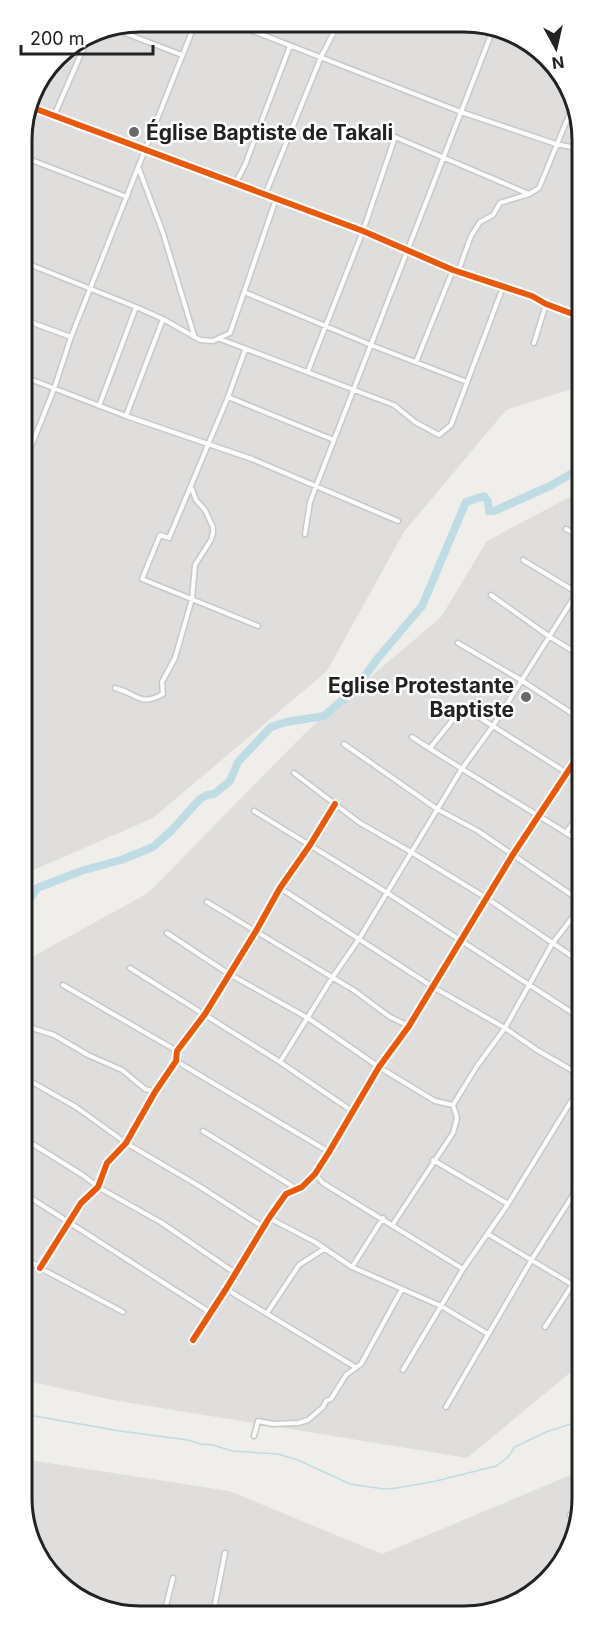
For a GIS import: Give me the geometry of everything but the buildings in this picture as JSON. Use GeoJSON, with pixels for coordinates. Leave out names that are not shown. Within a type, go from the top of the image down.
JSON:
{"type":"FeatureCollection","features":[{"type":"Feature","properties":{"kind":"street"},"geometry":{"type":"LineString","coordinates":[[32,444],[54,389],[71,337],[191,32]]}},
{"type":"Feature","properties":{"kind":"street"},"geometry":{"type":"LineString","coordinates":[[255,32],[461,112],[572,147]]}},
{"type":"Feature","properties":{"kind":"street"},"geometry":{"type":"LineString","coordinates":[[265,196],[321,57],[334,32]]}},
{"type":"Feature","properties":{"kind":"street"},"geometry":{"type":"LineString","coordinates":[[124,33],[182,55]]}},
{"type":"Feature","properties":{"kind":"street"},"geometry":{"type":"LineString","coordinates":[[304,534],[310,502],[491,35]]}},
{"type":"Feature","properties":{"kind":"street"},"geometry":{"type":"LineString","coordinates":[[235,184],[290,46]]}},
{"type":"Feature","properties":{"kind":"street"},"geometry":{"type":"LineString","coordinates":[[54,116],[84,48]]}},
{"type":"Feature","properties":{"kind":"street"},"geometry":{"type":"LineString","coordinates":[[36,109],[363,231],[455,271],[532,296],[572,314]]}},
{"type":"Feature","properties":{"kind":"street"},"geometry":{"type":"LineString","coordinates":[[416,362],[471,236],[480,222],[493,215],[500,203],[529,194],[539,188],[569,113]]}},
{"type":"Feature","properties":{"kind":"street"},"geometry":{"type":"LineString","coordinates":[[308,371],[363,231],[395,137],[529,194]]}},
{"type":"Feature","properties":{"kind":"street"},"geometry":{"type":"LineString","coordinates":[[32,160],[127,197]]}},
{"type":"Feature","properties":{"kind":"street"},"geometry":{"type":"LineString","coordinates":[[138,168],[163,232],[194,337]]}},
{"type":"Feature","properties":{"kind":"street"},"geometry":{"type":"LineString","coordinates":[[32,265],[136,307],[200,340],[213,341],[230,333],[276,199]]}},
{"type":"Feature","properties":{"kind":"street"},"geometry":{"type":"LineString","coordinates":[[220,339],[394,405],[415,422],[439,435],[451,425],[503,287]]}},
{"type":"Feature","properties":{"kind":"street"},"geometry":{"type":"LineString","coordinates":[[244,292],[467,382]]}},
{"type":"Feature","properties":{"kind":"street"},"geometry":{"type":"LineString","coordinates":[[534,343],[546,304]]}},
{"type":"Feature","properties":{"kind":"street"},"geometry":{"type":"LineString","coordinates":[[99,406],[136,307]]}},
{"type":"Feature","properties":{"kind":"street"},"geometry":{"type":"LineString","coordinates":[[126,417],[163,319]]}},
{"type":"Feature","properties":{"kind":"street"},"geometry":{"type":"LineString","coordinates":[[32,323],[71,337]]}},
{"type":"Feature","properties":{"kind":"street"},"geometry":{"type":"LineString","coordinates":[[244,350],[192,489],[170,538],[160,535],[142,579],[258,626]]}},
{"type":"Feature","properties":{"kind":"street"},"geometry":{"type":"LineString","coordinates":[[32,380],[126,417],[252,459],[398,522]]}},
{"type":"Feature","properties":{"kind":"street"},"geometry":{"type":"LineString","coordinates":[[228,397],[334,440]]}},
{"type":"Feature","properties":{"kind":"street"},"geometry":{"type":"LineString","coordinates":[[115,688],[128,691],[144,701],[163,694],[162,682],[175,658],[192,598],[195,565],[211,540],[213,527],[206,510],[196,500],[192,489]]}},
{"type":"Feature","properties":{"kind":"street"},"geometry":{"type":"LineString","coordinates":[[566,529],[572,532]]}},
{"type":"Feature","properties":{"kind":"street"},"geometry":{"type":"LineString","coordinates":[[523,560],[572,590]]}},
{"type":"Feature","properties":{"kind":"street"},"geometry":{"type":"LineString","coordinates":[[491,595],[572,650]]}},
{"type":"Feature","properties":{"kind":"street"},"geometry":{"type":"LineString","coordinates":[[280,1062],[359,939],[461,770],[493,726],[572,604]]}},
{"type":"Feature","properties":{"kind":"street"},"geometry":{"type":"LineString","coordinates":[[458,643],[572,714]]}},
{"type":"Feature","properties":{"kind":"street"},"geometry":{"type":"LineString","coordinates":[[430,748],[463,707],[567,773]]}},
{"type":"Feature","properties":{"kind":"street"},"geometry":{"type":"LineString","coordinates":[[412,737],[461,770],[572,837]]}},
{"type":"Feature","properties":{"kind":"street"},"geometry":{"type":"LineString","coordinates":[[344,744],[436,810],[477,831],[572,896]]}},
{"type":"Feature","properties":{"kind":"street"},"geometry":{"type":"LineString","coordinates":[[193,1340],[286,1194],[298,1189],[308,1180],[329,1152],[379,1066],[409,1026],[512,856],[572,765]]}},
{"type":"Feature","properties":{"kind":"street"},"geometry":{"type":"LineString","coordinates":[[294,773],[360,823],[488,899],[572,957]]}},
{"type":"Feature","properties":{"kind":"street"},"geometry":{"type":"LineString","coordinates":[[40,1268],[81,1203],[98,1187],[107,1163],[126,1143],[154,1092],[176,1061],[177,1051],[205,1014],[280,888],[335,804]]}},
{"type":"Feature","properties":{"kind":"street"},"geometry":{"type":"LineString","coordinates":[[254,811],[386,892],[572,1013]]}},
{"type":"Feature","properties":{"kind":"street"},"geometry":{"type":"LineString","coordinates":[[566,833],[572,824]]}},
{"type":"Feature","properties":{"kind":"street"},"geometry":{"type":"LineString","coordinates":[[280,888],[434,987],[572,1070]]}},
{"type":"Feature","properties":{"kind":"street"},"geometry":{"type":"LineString","coordinates":[[207,902],[355,991],[390,1017],[409,1026]]}},
{"type":"Feature","properties":{"kind":"street"},"geometry":{"type":"LineString","coordinates":[[393,1224],[456,1126],[457,1119],[453,1105],[477,1066],[505,1028],[552,944],[572,917]]}},
{"type":"Feature","properties":{"kind":"street"},"geometry":{"type":"LineString","coordinates":[[167,933],[229,974],[308,1018],[435,1101],[453,1105]]}},
{"type":"Feature","properties":{"kind":"street"},"geometry":{"type":"LineString","coordinates":[[130,968],[280,1062],[352,1111]]}},
{"type":"Feature","properties":{"kind":"street"},"geometry":{"type":"LineString","coordinates":[[63,985],[177,1051]]}},
{"type":"Feature","properties":{"kind":"street"},"geometry":{"type":"LineString","coordinates":[[32,1028],[54,1035],[88,1055],[122,1070],[145,1089],[154,1092]]}},
{"type":"Feature","properties":{"kind":"street"},"geometry":{"type":"LineString","coordinates":[[176,1061],[329,1152]]}},
{"type":"Feature","properties":{"kind":"street"},"geometry":{"type":"LineString","coordinates":[[32,1082],[76,1107],[126,1143],[263,1227]]}},
{"type":"Feature","properties":{"kind":"street"},"geometry":{"type":"LineString","coordinates":[[403,1371],[463,1269],[508,1204],[572,1100]]}},
{"type":"Feature","properties":{"kind":"street"},"geometry":{"type":"LineString","coordinates":[[203,1131],[298,1189]]}},
{"type":"Feature","properties":{"kind":"street"},"geometry":{"type":"LineString","coordinates":[[32,1144],[98,1187],[162,1223],[235,1273]]}},
{"type":"Feature","properties":{"kind":"street"},"geometry":{"type":"LineString","coordinates":[[433,1160],[508,1204]]}},
{"type":"Feature","properties":{"kind":"street"},"geometry":{"type":"LineString","coordinates":[[315,1173],[322,1182],[463,1269]]}},
{"type":"Feature","properties":{"kind":"street"},"geometry":{"type":"LineString","coordinates":[[308,1180],[322,1182]]}},
{"type":"Feature","properties":{"kind":"street"},"geometry":{"type":"LineString","coordinates":[[446,1407],[532,1259],[572,1197]]}},
{"type":"Feature","properties":{"kind":"street"},"geometry":{"type":"LineString","coordinates":[[32,1198],[210,1313]]}},
{"type":"Feature","properties":{"kind":"street"},"geometry":{"type":"LineString","coordinates":[[269,1218],[352,1267],[441,1306],[488,1334]]}},
{"type":"Feature","properties":{"kind":"street"},"geometry":{"type":"LineString","coordinates":[[352,1267],[382,1218]]}},
{"type":"Feature","properties":{"kind":"street"},"geometry":{"type":"LineString","coordinates":[[488,1234],[572,1284]]}},
{"type":"Feature","properties":{"kind":"street"},"geometry":{"type":"LineString","coordinates":[[267,1313],[299,1265],[325,1249]]}},
{"type":"Feature","properties":{"kind":"street"},"geometry":{"type":"LineString","coordinates":[[32,1262],[123,1312]]}},
{"type":"Feature","properties":{"kind":"street"},"geometry":{"type":"LineString","coordinates":[[545,1327],[572,1286]]}},
{"type":"Feature","properties":{"kind":"street"},"geometry":{"type":"LineString","coordinates":[[226,1289],[356,1368]]}},
{"type":"Feature","properties":{"kind":"street"},"geometry":{"type":"LineString","coordinates":[[254,1436],[258,1421],[273,1424],[298,1423],[308,1420],[323,1407],[326,1401],[331,1399],[346,1375],[361,1364],[402,1289]]}},
{"type":"Feature","properties":{"kind":"street"},"geometry":{"type":"LineString","coordinates":[[214,1606],[225,1552]]}},
{"type":"Feature","properties":{"kind":"street"},"geometry":{"type":"LineString","coordinates":[[166,1606],[173,1578]]}},
{"type":"Feature","properties":{"kind":"shaded area"},"geometry":{"type":"Polygon","coordinates":[[[133,32],[471,32],[485,34],[499,37],[526,51],[526,78],[553,78],[567,105],[572,133],[572,389],[506,410],[404,532],[327,671],[153,818],[32,871],[32,126],[43,92],[63,63],[86,46],[112,35],[133,32]]]}},
{"type":"Feature","properties":{"kind":"shaded area"},"geometry":{"type":"Polygon","coordinates":[[[572,496],[572,1371],[467,1458],[113,1400],[32,1382],[32,957],[148,893],[308,730],[441,617],[487,541],[572,496]]]}},
{"type":"Feature","properties":{"kind":"shaded area"},"geometry":{"type":"Polygon","coordinates":[[[32,1460],[229,1491],[382,1554],[572,1475],[570,1518],[567,1532],[558,1551],[536,1579],[499,1600],[464,1606],[140,1606],[105,1600],[92,1594],[74,1583],[54,1563],[35,1525],[32,1504],[32,1460]]]}},
{"type":"Feature","properties":{"kind":"waterway"},"geometry":{"type":"LineString","coordinates":[[32,896],[37,888],[153,847],[200,799],[214,794],[230,781],[238,762],[271,727],[286,722],[324,716],[355,689],[422,606],[466,502],[484,496],[488,501],[489,511],[494,511],[550,486],[572,473]]}},
{"type":"Feature","properties":{"kind":"waterway"},"geometry":{"type":"LineString","coordinates":[[32,1416],[188,1440],[232,1451],[278,1454],[298,1460],[350,1484],[384,1489],[436,1481],[496,1466],[507,1458],[515,1447],[546,1432],[572,1424]]}},
{"type":"Feature","properties":{"kind":"cycle path"},"geometry":{"type":"LineString","coordinates":[[36,109],[363,231],[453,270],[532,296],[572,314]]}},
{"type":"Feature","properties":{"kind":"cycle path"},"geometry":{"type":"LineString","coordinates":[[193,1340],[286,1194],[302,1187],[315,1174],[379,1067],[409,1026],[512,856],[572,765]]}},
{"type":"Feature","properties":{"kind":"cycle path"},"geometry":{"type":"LineString","coordinates":[[40,1268],[81,1203],[98,1187],[107,1163],[126,1143],[176,1061],[177,1051],[205,1014],[280,888],[335,804]]}},
{"type":"Feature","properties":{"kind":"place","name":"Église Baptiste de Takali"},"geometry":{"type":"Point","coordinates":[134,132]}},
{"type":"Feature","properties":{"kind":"place","name":"Eglise Protestante Baptiste"},"geometry":{"type":"Point","coordinates":[526,697]}}]}
